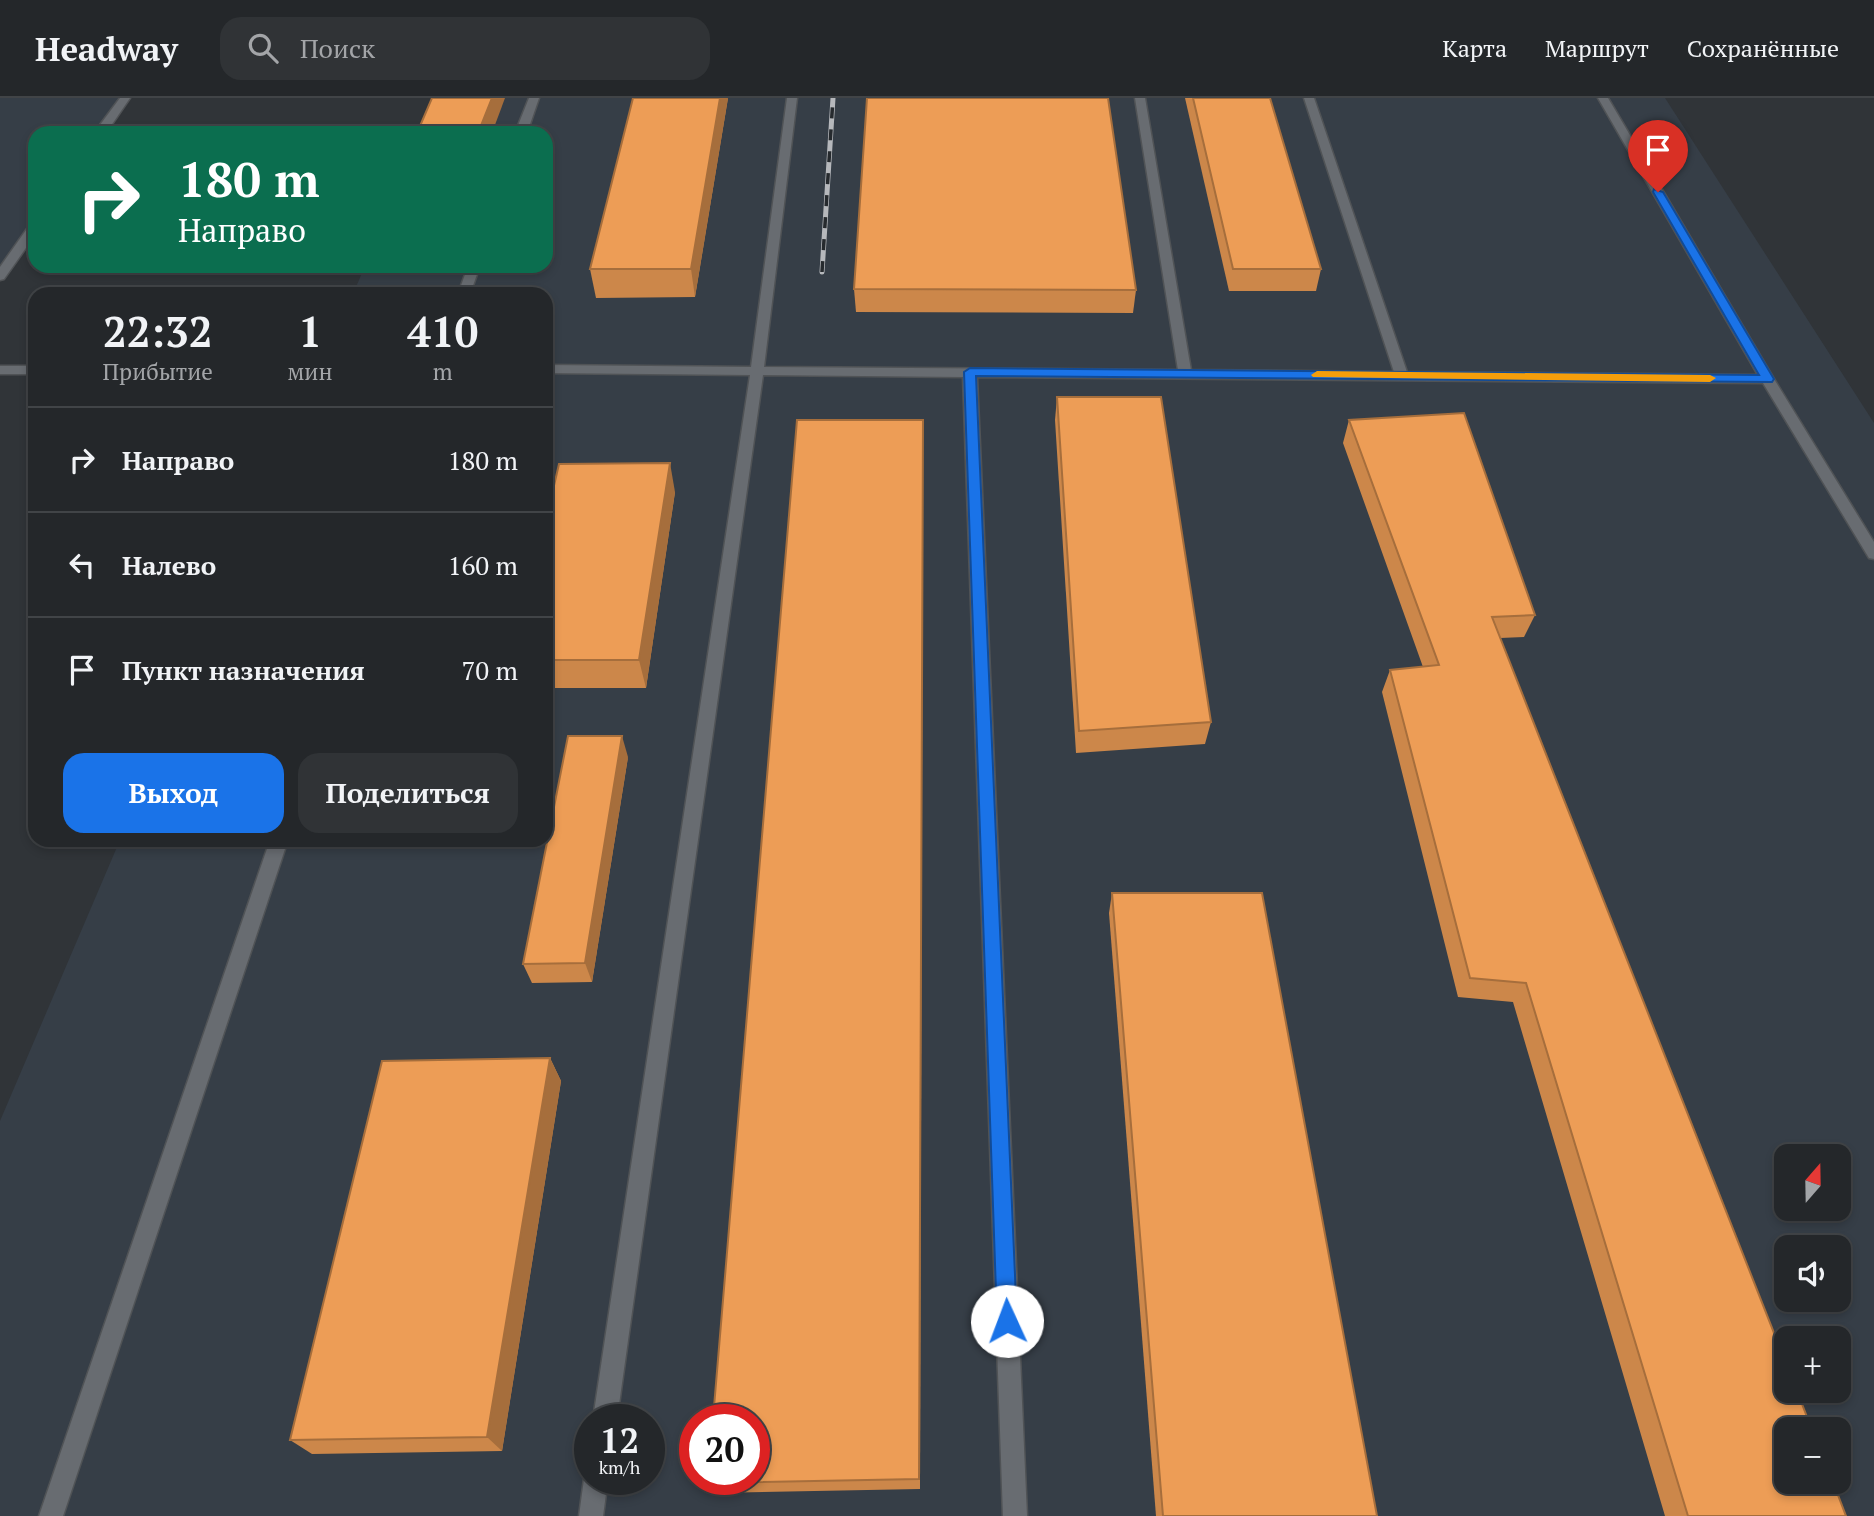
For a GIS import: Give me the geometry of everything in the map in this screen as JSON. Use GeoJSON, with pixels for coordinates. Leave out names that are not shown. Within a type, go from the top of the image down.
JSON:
{"type":"FeatureCollection","features":[{"type":"Feature","properties":{"kind":"street"},"geometry":{"type":"LineString","coordinates":[[105,126],[125,98]]}},
{"type":"Feature","properties":{"kind":"street"},"geometry":{"type":"LineString","coordinates":[[524,126],[534,98]]}},
{"type":"Feature","properties":{"kind":"street"},"geometry":{"type":"LineString","coordinates":[[607,1404],[757,370],[792,98]]}},
{"type":"Feature","properties":{"kind":"street"},"geometry":{"type":"LineString","coordinates":[[1140,98],[1185,374]]}},
{"type":"Feature","properties":{"kind":"street"},"geometry":{"type":"LineString","coordinates":[[1309,98],[1402,376]]}},
{"type":"Feature","properties":{"kind":"street"},"geometry":{"type":"LineString","coordinates":[[1603,98],[1874,554]]}},
{"type":"Feature","properties":{"kind":"street"},"geometry":{"type":"LineString","coordinates":[[0,276],[28,236]]}},
{"type":"Feature","properties":{"kind":"street"},"geometry":{"type":"LineString","coordinates":[[553,369],[1768,379]]}},
{"type":"Feature","properties":{"kind":"street"},"geometry":{"type":"LineString","coordinates":[[0,370],[28,370]]}},
{"type":"Feature","properties":{"kind":"street"},"geometry":{"type":"LineString","coordinates":[[970,372],[1015,1516]]}},
{"type":"Feature","properties":{"kind":"street"},"geometry":{"type":"LineString","coordinates":[[51,1516],[277,847]]}},
{"type":"Feature","properties":{"kind":"street"},"geometry":{"type":"LineString","coordinates":[[591,1516],[594,1495]]}},
{"type":"Feature","properties":{"kind":"shaded area"},"geometry":{"type":"Polygon","coordinates":[[[0,98],[125,98],[105,126],[28,126],[28,236],[0,276],[0,98]]]}},
{"type":"Feature","properties":{"kind":"shaded area"},"geometry":{"type":"Polygon","coordinates":[[[437,98],[1665,98],[1874,423],[1874,1516],[0,1516],[0,1121],[117,847],[553,847],[553,287],[356,287],[362,273],[553,273],[553,126],[425,126],[437,98]]]}},
{"type":"Feature","properties":{"kind":"building"},"geometry":{"type":"Polygon","coordinates":[[[432,98],[492,98],[481,126],[420,126],[432,98]]]}},
{"type":"Feature","properties":{"kind":"building"},"geometry":{"type":"Polygon","coordinates":[[[633,98],[720,98],[691,269],[590,269],[633,98]]]}},
{"type":"Feature","properties":{"kind":"building"},"geometry":{"type":"Polygon","coordinates":[[[867,98],[1108,98],[1136,290],[854,289],[867,98]]]}},
{"type":"Feature","properties":{"kind":"building"},"geometry":{"type":"Polygon","coordinates":[[[1193,98],[1270,98],[1321,269],[1233,269],[1193,98]]]}},
{"type":"Feature","properties":{"kind":"building"},"geometry":{"type":"Polygon","coordinates":[[[1057,397],[1161,397],[1211,722],[1079,731],[1057,397]]]}},
{"type":"Feature","properties":{"kind":"building"},"geometry":{"type":"Polygon","coordinates":[[[1464,413],[1535,615],[1492,617],[1774,1333],[1774,1403],[1802,1403],[1807,1417],[1774,1417],[1774,1494],[1838,1494],[1846,1516],[1688,1516],[1526,983],[1470,978],[1390,670],[1439,665],[1349,420],[1464,413]]]}},
{"type":"Feature","properties":{"kind":"building"},"geometry":{"type":"Polygon","coordinates":[[[797,420],[923,420],[919,1479],[770,1482],[770,1404],[714,1404],[797,420]]]}},
{"type":"Feature","properties":{"kind":"building"},"geometry":{"type":"Polygon","coordinates":[[[670,463],[639,660],[553,660],[553,490],[559,464],[670,463]]]}},
{"type":"Feature","properties":{"kind":"building"},"geometry":{"type":"Polygon","coordinates":[[[568,736],[622,736],[585,963],[523,964],[546,847],[553,847],[553,812],[568,736]]]}},
{"type":"Feature","properties":{"kind":"building"},"geometry":{"type":"Polygon","coordinates":[[[1112,893],[1262,893],[1377,1516],[1163,1516],[1112,893]]]}},
{"type":"Feature","properties":{"kind":"building"},"geometry":{"type":"Polygon","coordinates":[[[550,1058],[487,1437],[290,1440],[382,1061],[550,1058]]]}},
{"type":"Feature","properties":{"kind":"railway"},"geometry":{"type":"LineString","coordinates":[[822,272],[833,98]]}},
{"type":"Feature","properties":{"kind":"slow traffic"},"geometry":{"type":"LineString","coordinates":[[1317,375],[1710,378]]}},
{"type":"Feature","properties":{"kind":"route"},"geometry":{"type":"LineString","coordinates":[[1007,1321],[970,372],[1768,379],[1658,192]]}}]}
